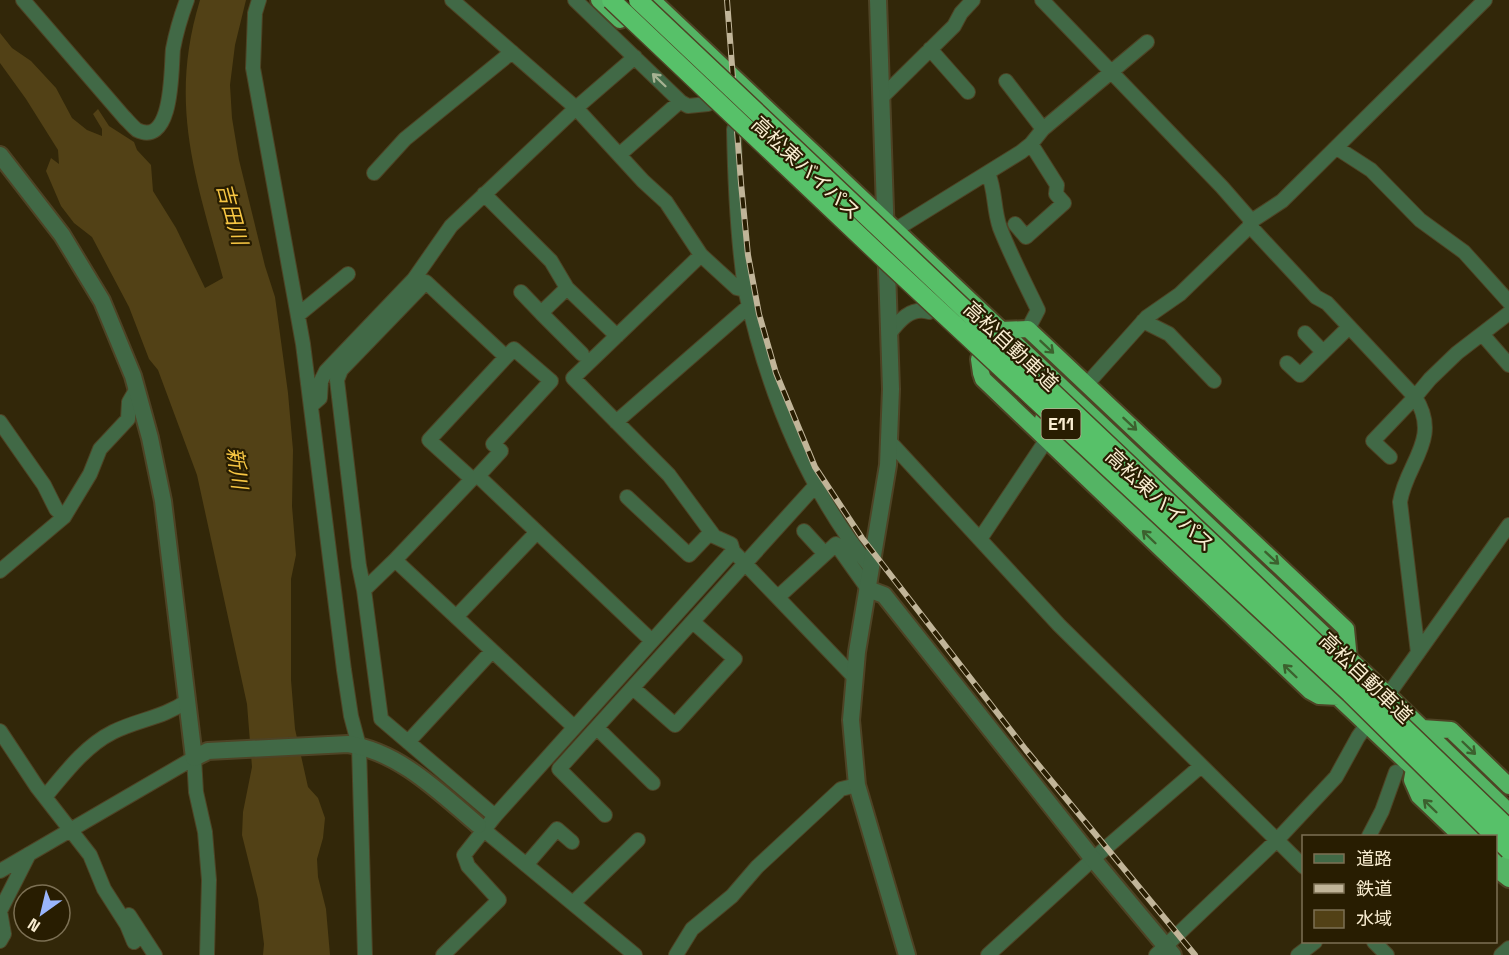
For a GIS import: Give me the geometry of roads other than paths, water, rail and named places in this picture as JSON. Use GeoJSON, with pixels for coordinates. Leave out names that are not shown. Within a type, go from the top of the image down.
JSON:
{"type":"FeatureCollection","features":[{"type":"Feature","properties":{"kind":"highway","name":"高松東バイパス"},"geometry":{"type":"LineString","coordinates":[[599,0],[1414,768],[1478,835]]}},
{"type":"Feature","properties":{"kind":"highway","name":"高松自動車道"},"geometry":{"type":"LineString","coordinates":[[611,0],[1350,693],[1494,835]]}},
{"type":"Feature","properties":{"kind":"highway","name":"高松自動車道"},"geometry":{"type":"LineString","coordinates":[[638,0],[1509,829]]}},
{"type":"Feature","properties":{"kind":"highway","name":"高松東バイパス"},"geometry":{"type":"LineString","coordinates":[[652,0],[1509,812]]}},
{"type":"Feature","properties":{"kind":"highway"},"geometry":{"type":"LineString","coordinates":[[1000,330],[1028,329],[1187,478],[1346,629],[1349,659]]}},
{"type":"Feature","properties":{"kind":"highway"},"geometry":{"type":"LineString","coordinates":[[979,359],[983,379],[1310,691],[1319,696],[1339,697]]}},
{"type":"Feature","properties":{"kind":"highway"},"geometry":{"type":"LineString","coordinates":[[1173,492],[1187,478]]}},
{"type":"Feature","properties":{"kind":"highway"},"geometry":{"type":"LineString","coordinates":[[1422,728],[1451,730],[1509,786]]}},
{"type":"Feature","properties":{"kind":"highway"},"geometry":{"type":"LineString","coordinates":[[1414,768],[1413,780],[1419,796],[1459,835]]}},
{"type":"Feature","properties":{"kind":"highway","name":"高松自動車道"},"geometry":{"type":"LineString","coordinates":[[1497,838],[1509,850]]}},
{"type":"Feature","properties":{"kind":"highway"},"geometry":{"type":"LineString","coordinates":[[1497,853],[1509,866]]}},
{"type":"Feature","properties":{"kind":"highway"},"geometry":{"type":"LineString","coordinates":[[1497,870],[1509,879]]}},
{"type":"Feature","properties":{"kind":"street"},"geometry":{"type":"LineString","coordinates":[[23,0],[123,117],[138,130],[149,131],[159,126],[166,112],[171,94],[173,50],[187,0]]}},
{"type":"Feature","properties":{"kind":"street"},"geometry":{"type":"LineString","coordinates":[[259,0],[255,13],[253,68],[312,405],[354,745],[365,955]]}},
{"type":"Feature","properties":{"kind":"street"},"geometry":{"type":"LineString","coordinates":[[452,0],[576,108],[666,202],[701,255],[737,288],[745,290]]}},
{"type":"Feature","properties":{"kind":"street"},"geometry":{"type":"LineString","coordinates":[[575,0],[681,102],[692,106],[708,104]]}},
{"type":"Feature","properties":{"kind":"street"},"geometry":{"type":"LineString","coordinates":[[878,0],[881,98],[890,226],[887,273],[890,442],[854,677],[851,720],[857,785],[868,830],[907,955]]}},
{"type":"Feature","properties":{"kind":"street"},"geometry":{"type":"LineString","coordinates":[[1042,0],[1222,187],[1250,219],[1250,224],[1316,297],[1327,303],[1415,397],[1424,411],[1424,444],[1402,491],[1400,502],[1418,653]]}},
{"type":"Feature","properties":{"kind":"street"},"geometry":{"type":"LineString","coordinates":[[1087,384],[1143,321],[1180,294],[1250,224],[1282,201],[1485,0]]}},
{"type":"Feature","properties":{"kind":"street"},"geometry":{"type":"LineString","coordinates":[[881,98],[954,26],[968,2]]}},
{"type":"Feature","properties":{"kind":"street"},"geometry":{"type":"LineString","coordinates":[[890,226],[988,173],[1031,144],[1043,129],[1075,105],[1147,42]]}},
{"type":"Feature","properties":{"kind":"street"},"geometry":{"type":"LineString","coordinates":[[930,49],[968,92]]}},
{"type":"Feature","properties":{"kind":"street"},"geometry":{"type":"LineString","coordinates":[[374,173],[405,139],[512,52]]}},
{"type":"Feature","properties":{"kind":"street"},"geometry":{"type":"LineString","coordinates":[[312,405],[320,398],[321,381],[326,371],[414,279],[451,226],[576,108],[635,57]]}},
{"type":"Feature","properties":{"kind":"street"},"geometry":{"type":"LineString","coordinates":[[1006,81],[1043,129]]}},
{"type":"Feature","properties":{"kind":"street"},"geometry":{"type":"LineString","coordinates":[[619,155],[676,105]]}},
{"type":"Feature","properties":{"kind":"street"},"geometry":{"type":"LineString","coordinates":[[734,129],[736,209],[745,290],[762,352],[783,416],[816,485],[840,527],[871,568]]}},
{"type":"Feature","properties":{"kind":"street"},"geometry":{"type":"LineString","coordinates":[[1015,224],[1026,237],[1064,203],[1056,194],[1057,185],[1031,144]]}},
{"type":"Feature","properties":{"kind":"street"},"geometry":{"type":"LineString","coordinates":[[1337,148],[1371,170],[1420,220],[1464,252],[1509,302]]}},
{"type":"Feature","properties":{"kind":"street"},"geometry":{"type":"LineString","coordinates":[[0,155],[62,235],[102,301],[136,390],[150,438],[163,501],[187,701],[201,755],[196,792],[205,832],[209,880],[207,955]]}},
{"type":"Feature","properties":{"kind":"street"},"geometry":{"type":"LineString","coordinates":[[988,173],[994,188],[994,205],[1000,226],[1038,310],[1028,329]]}},
{"type":"Feature","properties":{"kind":"street"},"geometry":{"type":"LineString","coordinates":[[484,194],[551,261],[567,288],[617,336]]}},
{"type":"Feature","properties":{"kind":"street"},"geometry":{"type":"LineString","coordinates":[[701,255],[573,378],[669,475],[714,536]]}},
{"type":"Feature","properties":{"kind":"street"},"geometry":{"type":"LineString","coordinates":[[298,315],[348,274]]}},
{"type":"Feature","properties":{"kind":"street"},"geometry":{"type":"LineString","coordinates":[[495,816],[381,719],[359,566],[337,380],[341,370],[426,282],[506,357]]}},
{"type":"Feature","properties":{"kind":"street"},"geometry":{"type":"LineString","coordinates":[[541,313],[567,288]]}},
{"type":"Feature","properties":{"kind":"street"},"geometry":{"type":"LineString","coordinates":[[521,292],[582,354]]}},
{"type":"Feature","properties":{"kind":"street"},"geometry":{"type":"LineString","coordinates":[[616,422],[749,306]]}},
{"type":"Feature","properties":{"kind":"street"},"geometry":{"type":"LineString","coordinates":[[889,334],[907,315],[922,309],[929,312]]}},
{"type":"Feature","properties":{"kind":"street"},"geometry":{"type":"LineString","coordinates":[[1390,457],[1368,437],[1415,397],[1457,352],[1509,313]]}},
{"type":"Feature","properties":{"kind":"street"},"geometry":{"type":"LineString","coordinates":[[1143,321],[1169,334],[1214,381]]}},
{"type":"Feature","properties":{"kind":"street"},"geometry":{"type":"LineString","coordinates":[[1287,363],[1300,375],[1349,327]]}},
{"type":"Feature","properties":{"kind":"street"},"geometry":{"type":"LineString","coordinates":[[1305,333],[1323,352]]}},
{"type":"Feature","properties":{"kind":"street"},"geometry":{"type":"LineString","coordinates":[[1482,334],[1509,365]]}},
{"type":"Feature","properties":{"kind":"street"},"geometry":{"type":"LineString","coordinates":[[364,590],[395,560],[475,478],[501,451],[493,444],[551,381],[514,349],[429,440],[475,478],[537,532],[652,641]]}},
{"type":"Feature","properties":{"kind":"street"},"geometry":{"type":"LineString","coordinates":[[0,572],[64,517],[90,474],[100,449],[128,419],[129,402],[136,390]]}},
{"type":"Feature","properties":{"kind":"street"},"geometry":{"type":"LineString","coordinates":[[0,422],[44,485],[56,509],[64,517]]}},
{"type":"Feature","properties":{"kind":"street"},"geometry":{"type":"LineString","coordinates":[[980,539],[1047,439]]}},
{"type":"Feature","properties":{"kind":"street"},"geometry":{"type":"LineString","coordinates":[[890,442],[1077,643],[1302,865]]}},
{"type":"Feature","properties":{"kind":"street"},"geometry":{"type":"LineString","coordinates":[[605,815],[559,769],[816,485]]}},
{"type":"Feature","properties":{"kind":"street"},"geometry":{"type":"LineString","coordinates":[[627,497],[689,555],[710,534],[731,544],[733,551],[854,677]]}},
{"type":"Feature","properties":{"kind":"street"},"geometry":{"type":"LineString","coordinates":[[778,597],[836,544],[868,589],[884,595],[1165,952],[1277,840],[1336,777],[1367,724],[1509,525]]}},
{"type":"Feature","properties":{"kind":"street"},"geometry":{"type":"LineString","coordinates":[[804,531],[825,554]]}},
{"type":"Feature","properties":{"kind":"street"},"geometry":{"type":"LineString","coordinates":[[456,617],[537,532]]}},
{"type":"Feature","properties":{"kind":"street"},"geometry":{"type":"LineString","coordinates":[[443,955],[499,900],[468,866],[464,855],[481,827],[495,816],[733,551]]}},
{"type":"Feature","properties":{"kind":"street"},"geometry":{"type":"LineString","coordinates":[[395,560],[574,727]]}},
{"type":"Feature","properties":{"kind":"street"},"geometry":{"type":"LineString","coordinates":[[633,688],[675,725],[727,668],[735,659],[693,622]]}},
{"type":"Feature","properties":{"kind":"street"},"geometry":{"type":"LineString","coordinates":[[408,742],[492,651]]}},
{"type":"Feature","properties":{"kind":"street"},"geometry":{"type":"LineString","coordinates":[[45,797],[89,748],[111,733],[126,726],[153,719],[176,709],[187,701]]}},
{"type":"Feature","properties":{"kind":"street"},"geometry":{"type":"LineString","coordinates":[[597,728],[653,783]]}},
{"type":"Feature","properties":{"kind":"street"},"geometry":{"type":"LineString","coordinates":[[0,730],[45,797],[97,852],[118,900],[155,955]]}},
{"type":"Feature","properties":{"kind":"street"},"geometry":{"type":"LineString","coordinates":[[0,871],[201,755],[354,745],[375,750],[422,778],[635,955]]}},
{"type":"Feature","properties":{"kind":"street"},"geometry":{"type":"LineString","coordinates":[[988,955],[1201,766]]}},
{"type":"Feature","properties":{"kind":"street"},"geometry":{"type":"LineString","coordinates":[[1370,835],[1382,811],[1396,772]]}},
{"type":"Feature","properties":{"kind":"street"},"geometry":{"type":"LineString","coordinates":[[676,955],[692,929],[732,896],[758,867],[840,789],[857,785]]}},
{"type":"Feature","properties":{"kind":"street"},"geometry":{"type":"LineString","coordinates":[[75,827],[104,889],[127,924],[134,942]]}},
{"type":"Feature","properties":{"kind":"street"},"geometry":{"type":"LineString","coordinates":[[526,865],[557,829],[572,842]]}},
{"type":"Feature","properties":{"kind":"street"},"geometry":{"type":"LineString","coordinates":[[573,903],[638,840]]}},
{"type":"Feature","properties":{"kind":"street"},"geometry":{"type":"LineString","coordinates":[[0,941],[4,934],[0,911],[29,854]]}},
{"type":"Feature","properties":{"kind":"street"},"geometry":{"type":"LineString","coordinates":[[1298,955],[1314,943]]}},
{"type":"Feature","properties":{"kind":"street"},"geometry":{"type":"LineString","coordinates":[[1376,943],[1387,955]]}},
{"type":"Feature","properties":{"kind":"street"},"geometry":{"type":"LineString","coordinates":[[1501,955],[1509,948]]}},
{"type":"Feature","properties":{"kind":"water"},"geometry":{"type":"Polygon","coordinates":[[[200,0],[246,0],[235,45],[230,85],[232,118],[239,160],[275,297],[288,393],[293,450],[292,506],[296,555],[291,579],[291,680],[295,729],[308,787],[318,798],[325,818],[323,838],[317,859],[318,877],[326,909],[330,955],[263,955],[264,944],[258,899],[242,835],[243,812],[252,767],[247,704],[197,475],[158,370],[149,359],[129,307],[92,237],[74,223],[61,206],[46,171],[51,158],[59,164],[58,150],[0,63],[0,33],[12,48],[31,61],[56,88],[72,118],[87,130],[102,136],[102,129],[93,114],[98,109],[109,126],[134,142],[137,150],[151,165],[153,191],[176,228],[205,288],[223,278],[195,174],[186,108],[186,74],[200,0]]]}},
{"type":"Feature","properties":{"kind":"railway"},"geometry":{"type":"LineString","coordinates":[[727,0],[748,255],[759,314],[776,373],[815,467],[862,538],[1026,750],[1195,955]]}},
{"type":"Feature","properties":{"kind":"water label","name":"吉田川"},"geometry":{"type":"Point","coordinates":[232,214]}},
{"type":"Feature","properties":{"kind":"water label","name":"新川"},"geometry":{"type":"Point","coordinates":[237,468]}}]}
